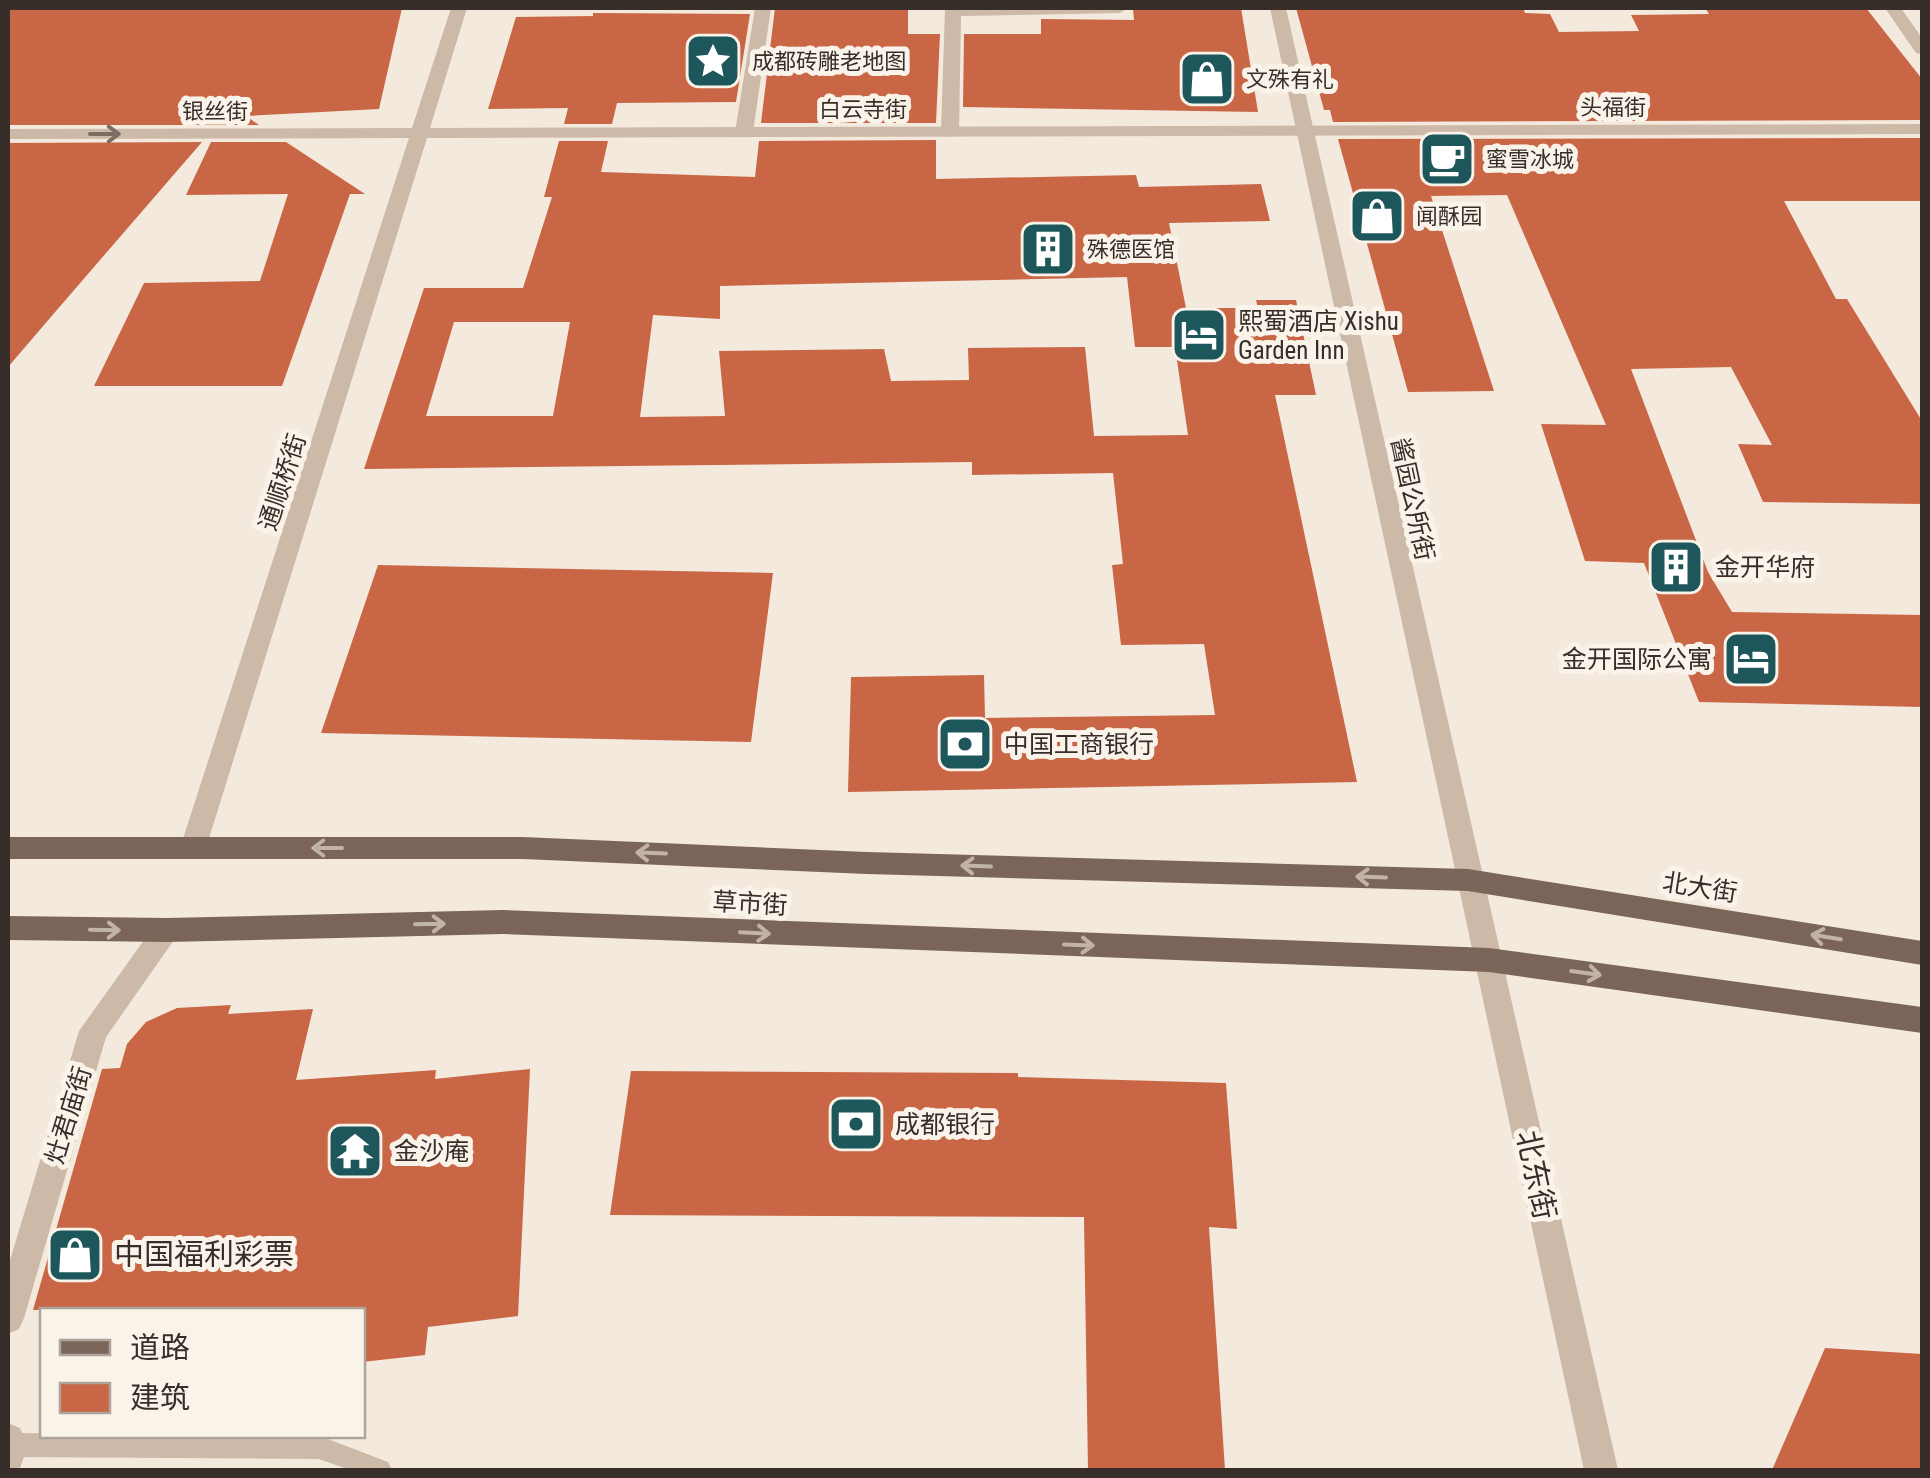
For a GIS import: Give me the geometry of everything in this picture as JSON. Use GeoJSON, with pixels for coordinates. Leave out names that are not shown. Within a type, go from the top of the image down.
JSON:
{"type":"FeatureCollection","features":[{"type":"Feature","properties":{"kind":"main road","name":"草市街"},"geometry":{"type":"LineString","coordinates":[[8,848],[523,848],[1468,880]]}},
{"type":"Feature","properties":{"kind":"main road","name":"北大街"},"geometry":{"type":"LineString","coordinates":[[1468,880],[1922,953]]}},
{"type":"Feature","properties":{"kind":"main road","name":"草市街"},"geometry":{"type":"LineString","coordinates":[[8,928],[167,930],[503,922],[1489,960]]}},
{"type":"Feature","properties":{"kind":"main road"},"geometry":{"type":"LineString","coordinates":[[1489,960],[1922,1020]]}},
{"type":"Feature","properties":{"kind":"street","name":"通顺桥街"},"geometry":{"type":"LineString","coordinates":[[193,848],[459,8]]}},
{"type":"Feature","properties":{"kind":"street"},"geometry":{"type":"LineString","coordinates":[[744,132],[763,8]]}},
{"type":"Feature","properties":{"kind":"street"},"geometry":{"type":"LineString","coordinates":[[950,132],[953,9],[1120,8]]}},
{"type":"Feature","properties":{"kind":"street","name":"酱园公所街"},"geometry":{"type":"LineString","coordinates":[[1278,8],[1468,880]]}},
{"type":"Feature","properties":{"kind":"street"},"geometry":{"type":"LineString","coordinates":[[1893,8],[1922,49]]}},
{"type":"Feature","properties":{"kind":"street","name":"头福街"},"geometry":{"type":"LineString","coordinates":[[1303,130],[1922,129]]}},
{"type":"Feature","properties":{"kind":"street","name":"白云寺街"},"geometry":{"type":"LineString","coordinates":[[422,133],[1303,130]]}},
{"type":"Feature","properties":{"kind":"street","name":"银丝街"},"geometry":{"type":"LineString","coordinates":[[8,134],[422,133]]}},
{"type":"Feature","properties":{"kind":"street","name":"北东街"},"geometry":{"type":"LineString","coordinates":[[1468,880],[1601,1470]]}},
{"type":"Feature","properties":{"kind":"street","name":"灶君庙街"},"geometry":{"type":"LineString","coordinates":[[8,1318],[92,1032],[167,930]]}},
{"type":"Feature","properties":{"kind":"lane"},"geometry":{"type":"LineString","coordinates":[[9,1447],[320,1446],[380,1470]]}},
{"type":"Feature","properties":{"kind":"building"},"geometry":{"type":"Polygon","coordinates":[[[8,8],[402,8],[379,109],[246,116],[259,125],[8,125],[8,8]]]}},
{"type":"Feature","properties":{"kind":"building"},"geometry":{"type":"Polygon","coordinates":[[[775,8],[908,8],[908,34],[940,34],[936,123],[761,123],[775,8]]]}},
{"type":"Feature","properties":{"kind":"building"},"geometry":{"type":"Polygon","coordinates":[[[1133,8],[1241,8],[1258,112],[963,107],[964,34],[1041,34],[1041,19],[1134,20],[1133,8]]]}},
{"type":"Feature","properties":{"kind":"building"},"geometry":{"type":"Polygon","coordinates":[[[1296,8],[1523,8],[1525,13],[1550,14],[1559,32],[1639,31],[1631,15],[1709,14],[1705,8],[1866,8],[1922,79],[1922,120],[1333,122],[1330,110],[1324,110],[1296,8]]]}},
{"type":"Feature","properties":{"kind":"building"},"geometry":{"type":"Polygon","coordinates":[[[593,13],[750,14],[736,102],[617,103],[612,124],[564,124],[568,108],[488,109],[516,17],[593,13]]]}},
{"type":"Feature","properties":{"kind":"building"},"geometry":{"type":"Polygon","coordinates":[[[1922,138],[1922,201],[1784,201],[1836,299],[1847,299],[1922,421],[1922,504],[1763,502],[1738,444],[1772,445],[1731,367],[1631,369],[1708,572],[1732,612],[1922,615],[1922,707],[1699,702],[1644,563],[1585,561],[1541,424],[1606,425],[1507,195],[1431,196],[1494,391],[1408,392],[1338,139],[1922,138]]]}},
{"type":"Feature","properties":{"kind":"building"},"geometry":{"type":"Polygon","coordinates":[[[936,140],[936,179],[1136,175],[1139,187],[1261,184],[1270,221],[1169,223],[1186,308],[1258,308],[1256,300],[1296,300],[1316,395],[1275,395],[1357,782],[848,792],[851,677],[984,675],[985,718],[1215,715],[1204,644],[1121,645],[1112,565],[1123,564],[1113,473],[972,475],[972,462],[364,469],[424,288],[523,288],[552,197],[544,197],[559,141],[608,141],[601,172],[755,177],[759,141],[936,140]],[[1127,277],[720,286],[720,319],[653,315],[640,417],[725,416],[719,351],[884,349],[891,381],[969,380],[968,348],[1085,347],[1094,436],[1188,435],[1175,347],[1135,347],[1127,277]],[[454,322],[426,416],[553,416],[570,322],[454,322]]]}},
{"type":"Feature","properties":{"kind":"building"},"geometry":{"type":"Polygon","coordinates":[[[202,142],[56,311],[8,367],[8,143],[202,142]]]}},
{"type":"Feature","properties":{"kind":"building"},"geometry":{"type":"Polygon","coordinates":[[[211,142],[286,142],[365,194],[350,194],[282,386],[94,386],[144,283],[260,281],[288,194],[186,195],[211,142]]]}},
{"type":"Feature","properties":{"kind":"building"},"geometry":{"type":"Polygon","coordinates":[[[378,565],[773,573],[751,742],[321,733],[378,565]]]}},
{"type":"Feature","properties":{"kind":"building"},"geometry":{"type":"Polygon","coordinates":[[[231,1005],[228,1014],[313,1009],[296,1080],[436,1070],[435,1079],[530,1069],[518,1316],[428,1327],[425,1355],[365,1362],[365,1308],[33,1310],[102,1069],[120,1068],[127,1044],[146,1022],[177,1008],[231,1005]]]}},
{"type":"Feature","properties":{"kind":"building"},"geometry":{"type":"Polygon","coordinates":[[[631,1071],[1018,1073],[1018,1077],[1226,1083],[1237,1229],[1209,1227],[1225,1470],[1088,1470],[1084,1217],[610,1215],[631,1071]]]}},
{"type":"Feature","properties":{"kind":"building"},"geometry":{"type":"Polygon","coordinates":[[[1825,1348],[1922,1354],[1922,1470],[1772,1470],[1825,1348]]]}},
{"type":"Feature","properties":{"kind":"place","name":"成都砖雕老地图"},"geometry":{"type":"Point","coordinates":[713,61]}},
{"type":"Feature","properties":{"kind":"place","name":"文殊有礼"},"geometry":{"type":"Point","coordinates":[1207,79]}},
{"type":"Feature","properties":{"kind":"place","name":"蜜雪冰城"},"geometry":{"type":"Point","coordinates":[1447,159]}},
{"type":"Feature","properties":{"kind":"place","name":"闻酥园"},"geometry":{"type":"Point","coordinates":[1377,216]}},
{"type":"Feature","properties":{"kind":"place","name":"殊德医馆"},"geometry":{"type":"Point","coordinates":[1048,249]}},
{"type":"Feature","properties":{"kind":"place","name":"熙蜀酒店 Xishu Garden Inn"},"geometry":{"type":"Point","coordinates":[1199,335]}},
{"type":"Feature","properties":{"kind":"place","name":"金开华府"},"geometry":{"type":"Point","coordinates":[1676,567]}},
{"type":"Feature","properties":{"kind":"place","name":"金开国际公寓"},"geometry":{"type":"Point","coordinates":[1751,659]}},
{"type":"Feature","properties":{"kind":"place","name":"中国工商银行"},"geometry":{"type":"Point","coordinates":[965,744]}},
{"type":"Feature","properties":{"kind":"place","name":"成都银行"},"geometry":{"type":"Point","coordinates":[856,1124]}},
{"type":"Feature","properties":{"kind":"place","name":"金沙庵"},"geometry":{"type":"Point","coordinates":[355,1151]}},
{"type":"Feature","properties":{"kind":"place","name":"中国福利彩票"},"geometry":{"type":"Point","coordinates":[75,1255]}}]}
